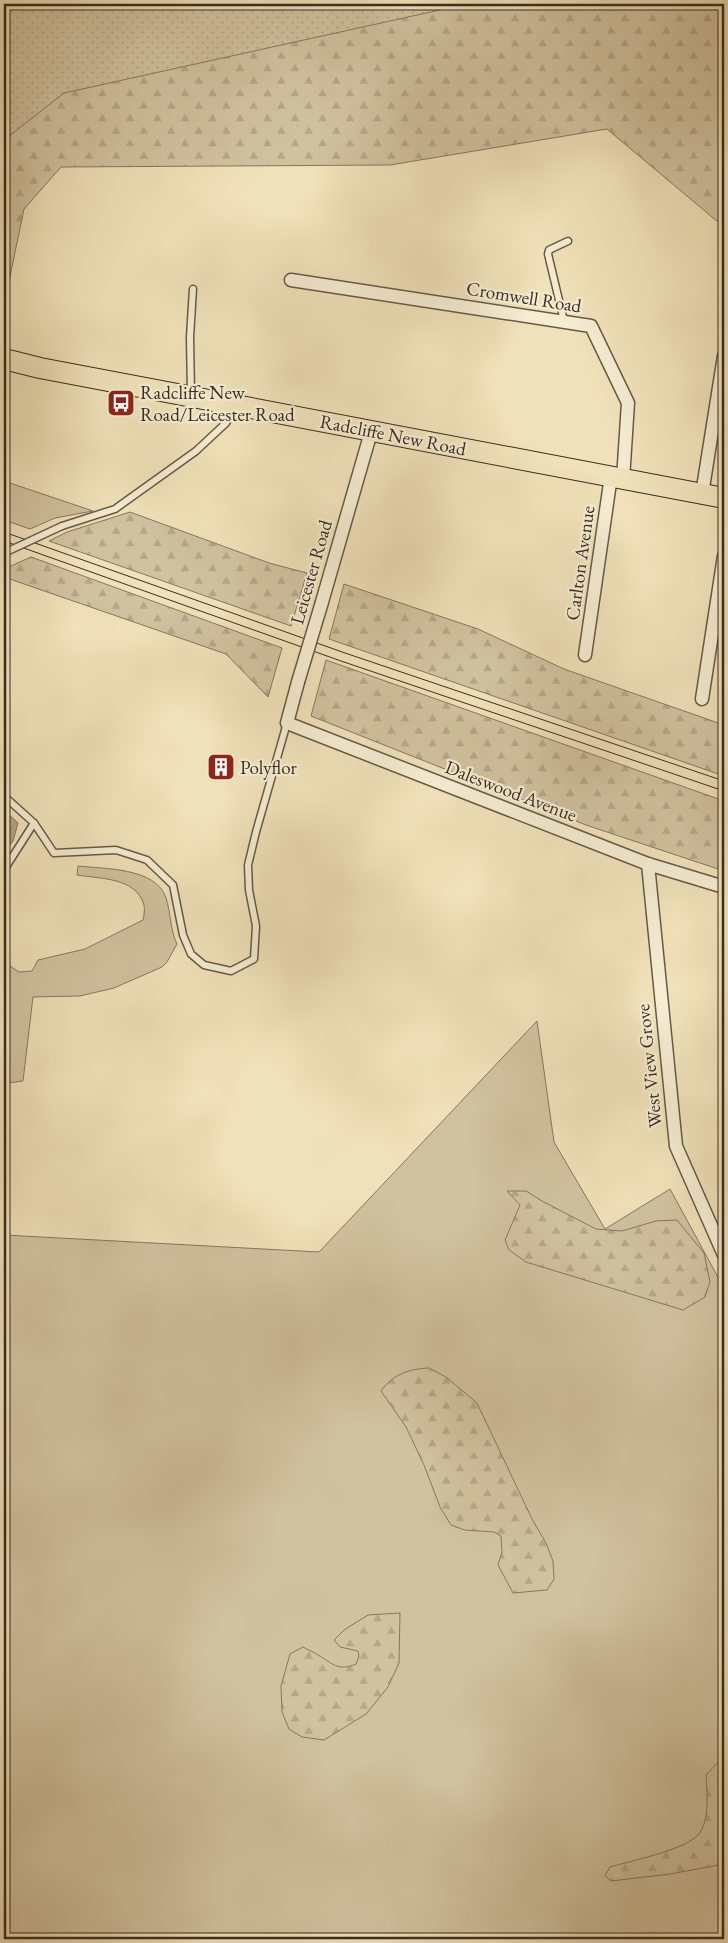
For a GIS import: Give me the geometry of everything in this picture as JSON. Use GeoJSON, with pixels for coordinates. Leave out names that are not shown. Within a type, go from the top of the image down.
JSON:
{"type":"FeatureCollection","features":[{"type":"Feature","properties":{"kind":"main road","name":"Radcliffe New Road"},"geometry":{"type":"LineString","coordinates":[[4,359],[40,368],[371,432],[724,498]]}},
{"type":"Feature","properties":{"kind":"street","name":"Cromwell Road"},"geometry":{"type":"LineString","coordinates":[[291,280],[591,326],[628,403],[617,478]]}},
{"type":"Feature","properties":{"kind":"street"},"geometry":{"type":"LineString","coordinates":[[702,494],[724,356]]}},
{"type":"Feature","properties":{"kind":"street","name":"Leicester Road"},"geometry":{"type":"LineString","coordinates":[[287,723],[371,432]]}},
{"type":"Feature","properties":{"kind":"street","name":"Carlton Avenue"},"geometry":{"type":"LineString","coordinates":[[585,655],[617,478]]}},
{"type":"Feature","properties":{"kind":"street"},"geometry":{"type":"LineString","coordinates":[[702,698],[724,556]]}},
{"type":"Feature","properties":{"kind":"street","name":"Daleswood Avenue"},"geometry":{"type":"LineString","coordinates":[[287,723],[648,864],[724,887]]}},
{"type":"Feature","properties":{"kind":"street","name":"West View Grove"},"geometry":{"type":"LineString","coordinates":[[648,864],[676,1146],[724,1255]]}},
{"type":"Feature","properties":{"kind":"lane"},"geometry":{"type":"LineString","coordinates":[[564,322],[548,254],[552,248],[568,241]]}},
{"type":"Feature","properties":{"kind":"lane"},"geometry":{"type":"LineString","coordinates":[[191,396],[190,337],[193,289]]}},
{"type":"Feature","properties":{"kind":"lane"},"geometry":{"type":"LineString","coordinates":[[4,553],[62,526],[116,509],[196,451],[226,423],[235,405]]}},
{"type":"Feature","properties":{"kind":"lane"},"geometry":{"type":"LineString","coordinates":[[4,796],[34,823],[54,853],[116,850],[147,860],[173,885],[183,935],[191,954],[204,965],[231,971],[254,959],[256,926],[249,890],[248,864],[287,723]]}},
{"type":"Feature","properties":{"kind":"lane"},"geometry":{"type":"LineString","coordinates":[[4,870],[34,823]]}},
{"type":"Feature","properties":{"kind":"green space"},"geometry":{"type":"Polygon","coordinates":[[[4,4],[724,4],[724,225],[607,129],[390,165],[61,167],[24,209],[4,305],[4,4]]]}},
{"type":"Feature","properties":{"kind":"green space"},"geometry":{"type":"Polygon","coordinates":[[[47,4],[467,4],[64,93],[4,140],[4,10],[47,4]]]}},
{"type":"Feature","properties":{"kind":"green space"},"geometry":{"type":"Polygon","coordinates":[[[4,481],[93,511],[55,518],[30,529],[4,520],[4,481]]]}},
{"type":"Feature","properties":{"kind":"green space"},"geometry":{"type":"Polygon","coordinates":[[[130,512],[269,563],[307,573],[291,626],[49,541],[67,532],[130,512]]]}},
{"type":"Feature","properties":{"kind":"green space"},"geometry":{"type":"Polygon","coordinates":[[[31,557],[282,648],[268,697],[226,654],[4,577],[4,569],[31,557]]]}},
{"type":"Feature","properties":{"kind":"green space"},"geometry":{"type":"Polygon","coordinates":[[[344,584],[478,629],[564,669],[724,725],[724,776],[329,639],[344,584]]]}},
{"type":"Feature","properties":{"kind":"green space"},"geometry":{"type":"Polygon","coordinates":[[[326,660],[724,801],[724,871],[586,825],[311,716],[326,660]]]}},
{"type":"Feature","properties":{"kind":"green space"},"geometry":{"type":"Polygon","coordinates":[[[78,866],[114,869],[152,880],[166,898],[177,944],[162,967],[114,988],[80,996],[33,997],[23,1081],[8,1083],[4,1184],[4,962],[19,972],[32,971],[38,960],[85,949],[143,920],[144,905],[140,896],[133,889],[116,881],[77,875],[78,866]]]}},
{"type":"Feature","properties":{"kind":"green space"},"geometry":{"type":"Polygon","coordinates":[[[537,1021],[554,1142],[605,1229],[670,1189],[719,1279],[724,1280],[724,1939],[4,1939],[4,1235],[319,1252],[537,1021]]]}},
{"type":"Feature","properties":{"kind":"green space"},"geometry":{"type":"Polygon","coordinates":[[[507,1191],[526,1191],[596,1229],[622,1231],[656,1221],[677,1220],[704,1253],[710,1282],[705,1297],[683,1310],[526,1262],[509,1250],[505,1240],[520,1205],[507,1191]]]}},
{"type":"Feature","properties":{"kind":"green space"},"geometry":{"type":"Polygon","coordinates":[[[429,1368],[446,1377],[477,1403],[553,1561],[554,1579],[547,1590],[513,1593],[498,1565],[502,1552],[501,1536],[494,1532],[465,1530],[451,1525],[440,1507],[424,1465],[406,1427],[381,1391],[391,1380],[402,1374],[429,1368]]]}},
{"type":"Feature","properties":{"kind":"green space"},"geometry":{"type":"Polygon","coordinates":[[[400,1613],[399,1663],[388,1687],[366,1714],[324,1740],[302,1737],[289,1729],[282,1712],[281,1686],[290,1654],[303,1647],[336,1666],[344,1667],[356,1664],[359,1656],[358,1651],[340,1647],[334,1640],[344,1630],[368,1615],[400,1613]]]}},
{"type":"Feature","properties":{"kind":"green space"},"geometry":{"type":"Polygon","coordinates":[[[720,1760],[724,1760],[724,1864],[670,1874],[611,1881],[605,1876],[610,1867],[670,1850],[698,1835],[706,1815],[706,1775],[720,1760]]]}},
{"type":"Feature","properties":{"kind":"water"},"geometry":{"type":"Polygon","coordinates":[[[4,810],[18,823],[13,841],[4,853],[4,810]]]}},
{"type":"Feature","properties":{"kind":"tram line"},"geometry":{"type":"LineString","coordinates":[[4,532],[345,653],[724,781]]}},
{"type":"Feature","properties":{"kind":"tram line"},"geometry":{"type":"LineString","coordinates":[[4,541],[341,661],[724,791]]}},
{"type":"Feature","properties":{"kind":"place","name":"Radcliffe New Road/Leicester Road"},"geometry":{"type":"Point","coordinates":[121,403]}},
{"type":"Feature","properties":{"kind":"place","name":"Polyflor"},"geometry":{"type":"Point","coordinates":[221,767]}}]}
